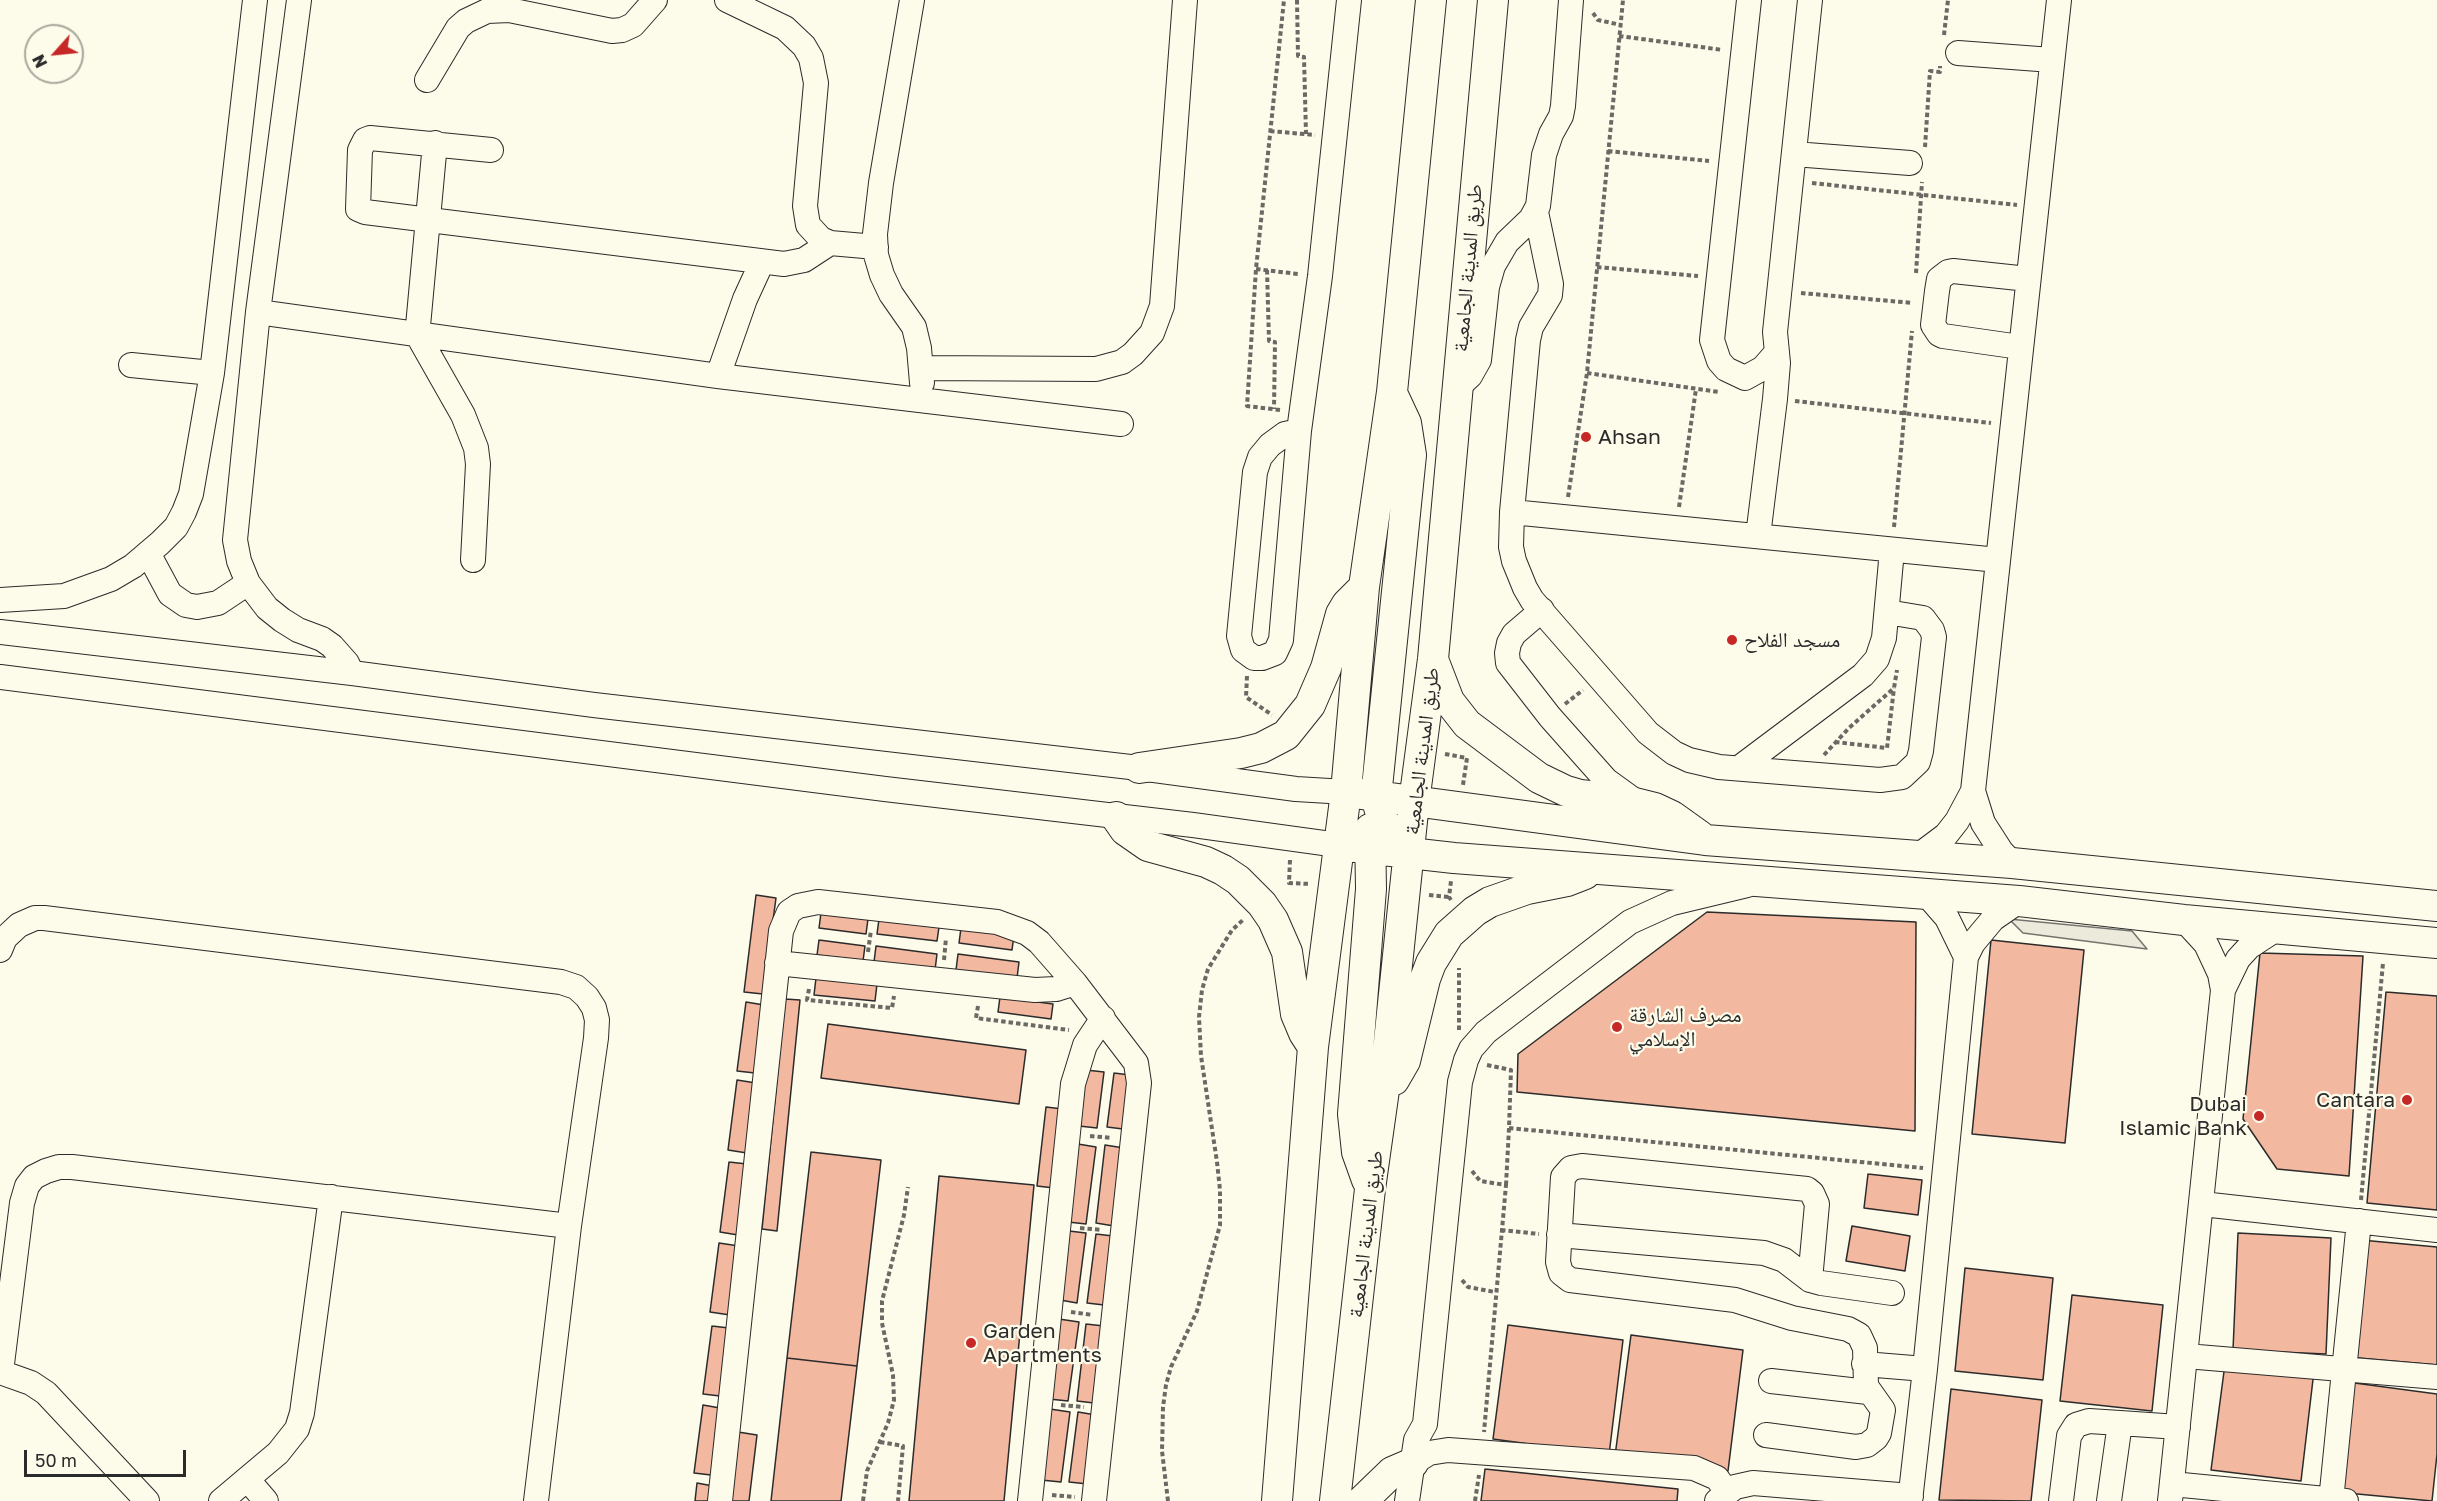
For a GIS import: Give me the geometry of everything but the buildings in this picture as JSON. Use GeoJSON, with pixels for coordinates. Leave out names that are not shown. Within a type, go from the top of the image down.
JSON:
{"type":"FeatureCollection","features":[{"type":"Feature","properties":{"kind":"main road"},"geometry":{"type":"LineString","coordinates":[[1273,1495],[1313,1047],[1346,792],[1364,587],[1392,392],[1431,0]]}},
{"type":"Feature","properties":{"kind":"main road","name":"طريق المدينة الجامعية"},"geometry":{"type":"LineString","coordinates":[[1335,1501],[1370,1189],[1384,1090],[1414,802],[1433,659],[1493,0]]}},
{"type":"Feature","properties":{"kind":"main road"},"geometry":{"type":"LineString","coordinates":[[1392,392],[1406,423],[1411,455],[1376,797],[1383,821],[1410,854]]}},
{"type":"Feature","properties":{"kind":"main road"},"geometry":{"type":"LineString","coordinates":[[1139,768],[1222,758],[1261,748],[1286,735],[1311,705],[1326,668],[1341,614],[1347,604],[1364,587]]}},
{"type":"Feature","properties":{"kind":"main road"},"geometry":{"type":"LineString","coordinates":[[1433,659],[1449,701],[1467,724],[1530,771],[1552,785],[1573,793],[1637,802],[1672,816],[1705,840]]}},
{"type":"Feature","properties":{"kind":"main road"},"geometry":{"type":"LineString","coordinates":[[1346,792],[1705,840],[2012,863],[2437,906]]}},
{"type":"Feature","properties":{"kind":"main road"},"geometry":{"type":"LineString","coordinates":[[1346,792],[1356,802],[1370,825],[1371,889],[1353,1114],[1357,1152],[1370,1189]]}},
{"type":"Feature","properties":{"kind":"main road"},"geometry":{"type":"LineString","coordinates":[[1116,817],[1125,830],[1148,846],[1206,862],[1223,870],[1238,880],[1262,904],[1273,920],[1287,952],[1296,1014],[1313,1047]]}},
{"type":"Feature","properties":{"kind":"main road"},"geometry":{"type":"LineString","coordinates":[[1338,845],[1410,854],[2019,901],[2184,920],[2437,943]]}},
{"type":"Feature","properties":{"kind":"main road"},"geometry":{"type":"LineString","coordinates":[[1384,1090],[1393,1082],[1406,1061],[1425,979],[1431,963],[1449,934],[1455,909],[1567,881],[1595,868]]}},
{"type":"Feature","properties":{"kind":"main road"},"geometry":{"type":"LineString","coordinates":[[1362,1501],[1392,1472],[1413,1463]]}},
{"type":"Feature","properties":{"kind":"street"},"geometry":{"type":"LineString","coordinates":[[0,600],[64,596],[111,579],[148,553],[176,527],[191,494],[212,373],[255,0]]}},
{"type":"Feature","properties":{"kind":"street"},"geometry":{"type":"LineString","coordinates":[[299,0],[258,312],[235,540],[239,561],[248,583],[267,608],[298,630],[322,639],[332,646],[347,663],[352,674]]}},
{"type":"Feature","properties":{"kind":"street"},"geometry":{"type":"LineString","coordinates":[[427,80],[458,28],[466,21],[487,11],[509,10],[612,31],[633,25],[655,0]]}},
{"type":"Feature","properties":{"kind":"street"},"geometry":{"type":"LineString","coordinates":[[727,0],[785,28],[800,41],[811,58],[816,83],[806,215],[814,232],[830,243],[876,247]]}},
{"type":"Feature","properties":{"kind":"street"},"geometry":{"type":"LineString","coordinates":[[912,0],[881,183],[875,234],[882,275],[891,294],[914,327],[922,368],[922,401]]}},
{"type":"Feature","properties":{"kind":"street"},"geometry":{"type":"LineString","coordinates":[[922,368],[1096,369],[1109,367],[1128,358],[1143,345],[1152,333],[1162,306],[1185,0]]}},
{"type":"Feature","properties":{"kind":"street"},"geometry":{"type":"LineString","coordinates":[[1301,422],[1270,445],[1256,464],[1239,636],[1243,650],[1254,658],[1269,657],[1279,647],[1281,640],[1301,422],[1320,276],[1349,0]]}},
{"type":"Feature","properties":{"kind":"street"},"geometry":{"type":"LineString","coordinates":[[1749,0],[1712,340],[1714,351],[1726,369],[1745,378],[1757,392],[1775,399]]}},
{"type":"Feature","properties":{"kind":"street"},"geometry":{"type":"LineString","coordinates":[[1758,536],[1775,399],[1778,363],[1775,332],[1810,0]]}},
{"type":"Feature","properties":{"kind":"street"},"geometry":{"type":"LineString","coordinates":[[2012,863],[1991,838],[1977,807],[1974,791],[2059,0]]}},
{"type":"Feature","properties":{"kind":"street"},"geometry":{"type":"LineString","coordinates":[[1570,9],[1563,106],[1544,155],[1536,212],[1551,284],[1550,295],[1530,327],[1512,512],[1511,547],[1525,588],[1648,733],[1660,744],[1689,760],[1739,768],[1880,780],[1902,777],[1911,770],[1921,751],[1934,637],[1923,618],[1916,615],[1887,612]]}},
{"type":"Feature","properties":{"kind":"street"},"geometry":{"type":"LineString","coordinates":[[1958,53],[2052,60]]}},
{"type":"Feature","properties":{"kind":"street"},"geometry":{"type":"LineString","coordinates":[[491,150],[435,143],[370,138],[365,140],[360,150],[357,206],[360,211],[762,262],[794,263],[813,255],[830,243]]}},
{"type":"Feature","properties":{"kind":"street"},"geometry":{"type":"LineString","coordinates":[[435,143],[418,317],[419,333],[471,431],[476,448],[478,464],[473,560]]}},
{"type":"Feature","properties":{"kind":"street"},"geometry":{"type":"LineString","coordinates":[[1794,154],[1910,163]]}},
{"type":"Feature","properties":{"kind":"street"},"geometry":{"type":"LineString","coordinates":[[1457,388],[1470,376],[1479,360],[1487,286],[1498,255],[1536,212]]}},
{"type":"Feature","properties":{"kind":"street"},"geometry":{"type":"LineString","coordinates":[[1498,255],[1521,253],[1532,257],[1549,274]]}},
{"type":"Feature","properties":{"kind":"street"},"geometry":{"type":"LineString","coordinates":[[718,376],[730,337],[762,262]]}},
{"type":"Feature","properties":{"kind":"street"},"geometry":{"type":"LineString","coordinates":[[2020,347],[1943,336],[1933,325],[1935,304],[1939,279],[1948,272],[2028,279]]}},
{"type":"Feature","properties":{"kind":"street"},"geometry":{"type":"LineString","coordinates":[[258,312],[718,376],[1121,424]]}},
{"type":"Feature","properties":{"kind":"street"},"geometry":{"type":"LineString","coordinates":[[1745,378],[1763,368],[1777,352]]}},
{"type":"Feature","properties":{"kind":"street"},"geometry":{"type":"LineString","coordinates":[[131,365],[212,373]]}},
{"type":"Feature","properties":{"kind":"street"},"geometry":{"type":"LineString","coordinates":[[1512,512],[1998,560]]}},
{"type":"Feature","properties":{"kind":"street"},"geometry":{"type":"LineString","coordinates":[[1739,768],[1871,667],[1881,649],[1893,550]]}},
{"type":"Feature","properties":{"kind":"street"},"geometry":{"type":"LineString","coordinates":[[148,553],[170,594],[186,605],[208,607],[248,583]]}},
{"type":"Feature","properties":{"kind":"street"},"geometry":{"type":"LineString","coordinates":[[1542,610],[1514,634],[1509,643],[1508,663],[1550,717],[1606,780],[1637,802]]}},
{"type":"Feature","properties":{"kind":"street"},"geometry":{"type":"LineString","coordinates":[[0,632],[594,705],[1139,768],[1296,789],[1346,792]]}},
{"type":"Feature","properties":{"kind":"street"},"geometry":{"type":"LineString","coordinates":[[0,677],[1338,845]]}},
{"type":"Feature","properties":{"kind":"street"},"geometry":{"type":"LineString","coordinates":[[1918,855],[1939,840],[1957,821],[1974,791]]}},
{"type":"Feature","properties":{"kind":"street"},"geometry":{"type":"LineString","coordinates":[[1407,1501],[1416,1440],[1425,1424],[1460,1082],[1466,1060],[1486,1032],[1630,922],[1672,903],[1761,881]]}},
{"type":"Feature","properties":{"kind":"street"},"geometry":{"type":"LineString","coordinates":[[1927,895],[1947,918],[1966,957]]}},
{"type":"Feature","properties":{"kind":"street"},"geometry":{"type":"LineString","coordinates":[[1413,1463],[1420,1457],[1438,1451],[1482,1453],[1694,1468],[1717,1478],[1722,1496],[1744,1484],[1769,1493],[1910,1498],[1926,1369],[1966,957],[1973,943],[1993,919],[2019,901]]}},
{"type":"Feature","properties":{"kind":"street"},"geometry":{"type":"LineString","coordinates":[[720,1501],[783,921],[798,906],[818,902],[997,922],[1027,933],[1039,942],[1075,983],[1097,1026],[1131,1055],[1138,1073],[1133,1140],[1094,1500]]}},
{"type":"Feature","properties":{"kind":"street"},"geometry":{"type":"LineString","coordinates":[[0,950],[5,938],[19,925],[35,918],[44,918],[561,982],[576,987],[587,997],[594,1008],[597,1020],[536,1501]]}},
{"type":"Feature","properties":{"kind":"street"},"geometry":{"type":"LineString","coordinates":[[2184,920],[2196,931],[2210,951],[2220,974],[2223,990]]}},
{"type":"Feature","properties":{"kind":"street"},"geometry":{"type":"LineString","coordinates":[[2278,928],[2249,947],[2238,959],[2223,990],[2171,1493],[2336,1501],[2344,1369],[2359,1221]]}},
{"type":"Feature","properties":{"kind":"street"},"geometry":{"type":"LineString","coordinates":[[777,963],[1046,990],[1075,983]]}},
{"type":"Feature","properties":{"kind":"street"},"geometry":{"type":"LineString","coordinates":[[1030,1497],[1076,1071],[1097,1026]]}},
{"type":"Feature","properties":{"kind":"street"},"geometry":{"type":"LineString","coordinates":[[1766,1434],[1856,1447],[1867,1445],[1880,1433],[1883,1416],[1880,1405],[1869,1392],[1864,1380],[1863,1341],[1848,1329],[1792,1317],[1735,1300],[1565,1278],[1558,1268],[1563,1177],[1566,1172],[1576,1166],[1802,1187],[1812,1193],[1817,1204],[1810,1280]]}},
{"type":"Feature","properties":{"kind":"street"},"geometry":{"type":"LineString","coordinates":[[147,1501],[46,1393],[31,1383],[0,1372],[22,1203],[27,1186],[34,1177],[59,1167],[72,1167],[570,1226]]}},
{"type":"Feature","properties":{"kind":"street"},"geometry":{"type":"LineString","coordinates":[[221,1501],[288,1444],[297,1429],[302,1413],[331,1197]]}},
{"type":"Feature","properties":{"kind":"street"},"geometry":{"type":"LineString","coordinates":[[2202,1204],[2437,1230]]}},
{"type":"Feature","properties":{"kind":"street"},"geometry":{"type":"LineString","coordinates":[[1559,1235],[1764,1253],[1784,1260],[1810,1280],[1892,1293]]}},
{"type":"Feature","properties":{"kind":"street"},"geometry":{"type":"LineString","coordinates":[[2186,1356],[2437,1377]]}},
{"type":"Feature","properties":{"kind":"street"},"geometry":{"type":"LineString","coordinates":[[1864,1364],[1926,1369]]}},
{"type":"Feature","properties":{"kind":"street"},"geometry":{"type":"LineString","coordinates":[[1771,1381],[1869,1392]]}},
{"type":"Feature","properties":{"kind":"street"},"geometry":{"type":"LineString","coordinates":[[2061,1501],[2068,1436],[2076,1425],[2089,1421],[2178,1427]]}},
{"type":"Feature","properties":{"kind":"street"},"geometry":{"type":"LineString","coordinates":[[2109,1501],[2120,1423]]}},
{"type":"Feature","properties":{"kind":"street"},"geometry":{"type":"LineString","coordinates":[[248,1480],[266,1501]]}},
{"type":"Feature","properties":{"kind":"path"},"geometry":{"type":"LineString","coordinates":[[1284,0],[1256,269],[1247,406],[1274,409],[1301,422]]}},
{"type":"Feature","properties":{"kind":"path"},"geometry":{"type":"LineString","coordinates":[[1297,0],[1298,56],[1304,57],[1306,134]]}},
{"type":"Feature","properties":{"kind":"path"},"geometry":{"type":"LineString","coordinates":[[1565,517],[1587,373],[1623,0]]}},
{"type":"Feature","properties":{"kind":"path"},"geometry":{"type":"LineString","coordinates":[[1570,9],[1580,18],[1591,10],[1598,20],[1621,25]]}},
{"type":"Feature","properties":{"kind":"path"},"geometry":{"type":"LineString","coordinates":[[1619,36],[1743,52]]}},
{"type":"Feature","properties":{"kind":"path"},"geometry":{"type":"LineString","coordinates":[[1270,131],[1334,137]]}},
{"type":"Feature","properties":{"kind":"path"},"geometry":{"type":"LineString","coordinates":[[1608,151],[1731,164]]}},
{"type":"Feature","properties":{"kind":"path"},"geometry":{"type":"LineString","coordinates":[[1791,181],[2036,207]]}},
{"type":"Feature","properties":{"kind":"path"},"geometry":{"type":"LineString","coordinates":[[1597,267],[1719,278]]}},
{"type":"Feature","properties":{"kind":"path"},"geometry":{"type":"LineString","coordinates":[[1256,269],[1320,276]]}},
{"type":"Feature","properties":{"kind":"path"},"geometry":{"type":"LineString","coordinates":[[1267,270],[1269,341],[1275,342],[1274,409]]}},
{"type":"Feature","properties":{"kind":"path"},"geometry":{"type":"LineString","coordinates":[[1779,291],[1935,304]]}},
{"type":"Feature","properties":{"kind":"path"},"geometry":{"type":"LineString","coordinates":[[1676,528],[1696,389]]}},
{"type":"Feature","properties":{"kind":"path"},"geometry":{"type":"LineString","coordinates":[[1248,655],[1246,697],[1277,719],[1269,737],[1273,742]]}},
{"type":"Feature","properties":{"kind":"path"},"geometry":{"type":"LineString","coordinates":[[1834,742],[1887,748],[1894,688]]}},
{"type":"Feature","properties":{"kind":"path"},"geometry":{"type":"LineString","coordinates":[[1168,1501],[1162,1451],[1166,1385],[1171,1367],[1197,1311],[1220,1225],[1219,1181],[1199,1017],[1202,990],[1208,969],[1232,930],[1262,904]]}},
{"type":"Feature","properties":{"kind":"path"},"geometry":{"type":"LineString","coordinates":[[866,972],[873,908]]}},
{"type":"Feature","properties":{"kind":"path"},"geometry":{"type":"LineString","coordinates":[[1455,909],[1458,1015],[1460,1038],[1466,1060],[1511,1070],[1506,1185],[1482,1453],[1475,1501]]}},
{"type":"Feature","properties":{"kind":"path"},"geometry":{"type":"LineString","coordinates":[[942,980],[948,916]]}},
{"type":"Feature","properties":{"kind":"path"},"geometry":{"type":"LineString","coordinates":[[2359,1221],[2386,938]]}},
{"type":"Feature","properties":{"kind":"path"},"geometry":{"type":"LineString","coordinates":[[811,967],[807,1000],[892,1008],[896,976]]}},
{"type":"Feature","properties":{"kind":"path"},"geometry":{"type":"LineString","coordinates":[[981,984],[976,1018],[1097,1026]]}},
{"type":"Feature","properties":{"kind":"path"},"geometry":{"type":"LineString","coordinates":[[1509,1128],[1945,1170]]}},
{"type":"Feature","properties":{"kind":"path"},"geometry":{"type":"LineString","coordinates":[[1068,1134],[1133,1140]]}},
{"type":"Feature","properties":{"kind":"path"},"geometry":{"type":"LineString","coordinates":[[1450,1178],[1472,1170],[1480,1181],[1506,1185]]}},
{"type":"Feature","properties":{"kind":"path"},"geometry":{"type":"LineString","coordinates":[[863,1501],[867,1471],[892,1412],[895,1387],[882,1323],[882,1301],[904,1215],[908,1187]]}},
{"type":"Feature","properties":{"kind":"path"},"geometry":{"type":"LineString","coordinates":[[1058,1226],[1123,1232]]}},
{"type":"Feature","properties":{"kind":"path"},"geometry":{"type":"LineString","coordinates":[[1501,1230],[1559,1235]]}},
{"type":"Feature","properties":{"kind":"path"},"geometry":{"type":"LineString","coordinates":[[1439,1286],[1449,1287],[1461,1277],[1468,1287],[1496,1292]]}},
{"type":"Feature","properties":{"kind":"path"},"geometry":{"type":"LineString","coordinates":[[1050,1309],[1114,1318]]}},
{"type":"Feature","properties":{"kind":"path"},"geometry":{"type":"LineString","coordinates":[[1040,1403],[1104,1409]]}},
{"type":"Feature","properties":{"kind":"path"},"geometry":{"type":"LineString","coordinates":[[880,1442],[903,1446],[898,1501]]}},
{"type":"Feature","properties":{"kind":"path"},"geometry":{"type":"LineString","coordinates":[[1030,1497],[1094,1500]]}},
{"type":"Feature","properties":{"kind":"shaded area"},"geometry":{"type":"Polygon","coordinates":[[[2009,919],[2132,931],[2147,949],[2023,933],[2009,919]]]}},
{"type":"Feature","properties":{"kind":"place","name":"Ahsan"},"geometry":{"type":"Point","coordinates":[1586,437]}},
{"type":"Feature","properties":{"kind":"place","name":"مسجد الفلاح"},"geometry":{"type":"Point","coordinates":[1732,640]}},
{"type":"Feature","properties":{"kind":"place","name":"مصرف الشارقة الإسلامي"},"geometry":{"type":"Point","coordinates":[1617,1027]}},
{"type":"Feature","properties":{"kind":"place","name":"Cantara"},"geometry":{"type":"Point","coordinates":[2407,1100]}},
{"type":"Feature","properties":{"kind":"place","name":"Dubai Islamic Bank"},"geometry":{"type":"Point","coordinates":[2259,1116]}},
{"type":"Feature","properties":{"kind":"place","name":"Garden Apartments"},"geometry":{"type":"Point","coordinates":[971,1343]}}]}
